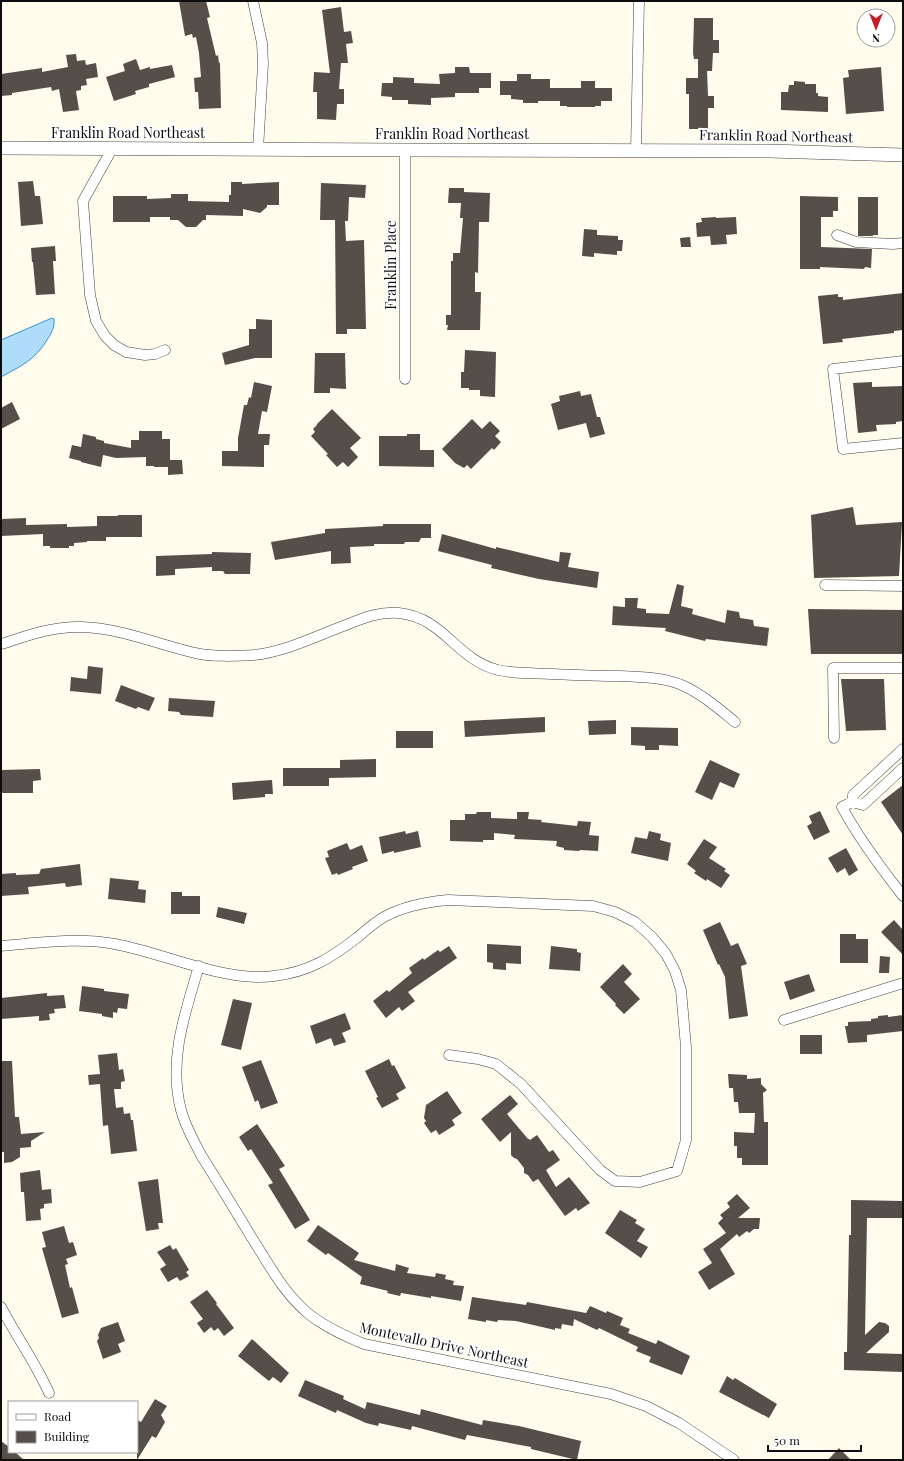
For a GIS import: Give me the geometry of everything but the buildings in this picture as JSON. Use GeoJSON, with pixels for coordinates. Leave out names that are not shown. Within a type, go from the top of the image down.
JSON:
{"type":"FeatureCollection","features":[{"type":"Feature","properties":{"kind":"street"},"geometry":{"type":"LineString","coordinates":[[253,1],[262,44],[263,64],[258,150]]}},
{"type":"Feature","properties":{"kind":"street"},"geometry":{"type":"LineString","coordinates":[[636,151],[639,1]]}},
{"type":"Feature","properties":{"kind":"street","name":"Franklin Road Northeast"},"geometry":{"type":"LineString","coordinates":[[1,148],[769,151],[903,155]]}},
{"type":"Feature","properties":{"kind":"street"},"geometry":{"type":"LineString","coordinates":[[112,149],[83,201],[90,295],[96,321],[105,336],[114,345],[126,352],[145,355],[155,354],[165,350]]}},
{"type":"Feature","properties":{"kind":"street","name":"Franklin Place"},"geometry":{"type":"LineString","coordinates":[[405,150],[405,379]]}},
{"type":"Feature","properties":{"kind":"street"},"geometry":{"type":"LineString","coordinates":[[837,235],[856,242],[893,244],[903,243]]}},
{"type":"Feature","properties":{"kind":"street"},"geometry":{"type":"LineString","coordinates":[[903,361],[832,369],[843,449],[903,443]]}},
{"type":"Feature","properties":{"kind":"street"},"geometry":{"type":"LineString","coordinates":[[825,585],[903,586]]}},
{"type":"Feature","properties":{"kind":"street"},"geometry":{"type":"LineString","coordinates":[[1,644],[52,629],[80,627],[114,631],[196,653],[216,656],[242,656],[280,650],[368,616],[383,613],[398,613],[415,616],[431,623],[444,632],[471,658],[498,670],[510,672],[657,678],[683,686],[708,700],[735,722]]}},
{"type":"Feature","properties":{"kind":"street"},"geometry":{"type":"LineString","coordinates":[[834,738],[833,668],[903,668]]}},
{"type":"Feature","properties":{"kind":"street"},"geometry":{"type":"LineString","coordinates":[[852,802],[853,795],[903,749]]}},
{"type":"Feature","properties":{"kind":"street"},"geometry":{"type":"LineString","coordinates":[[903,768],[863,805],[852,802],[842,807],[881,869],[903,896]]}},
{"type":"Feature","properties":{"kind":"street"},"geometry":{"type":"LineString","coordinates":[[1,946],[61,941],[90,941],[139,949],[231,974],[252,977],[274,976],[298,972],[316,965],[334,955],[383,917],[406,907],[431,901],[448,900],[593,906],[615,912],[635,922],[652,937],[666,954],[675,971],[681,990],[686,1047],[686,1140],[677,1171],[640,1182],[615,1181],[600,1170],[521,1084],[496,1064],[449,1054]]}},
{"type":"Feature","properties":{"kind":"street","name":"Montevallo Drive Northeast"},"geometry":{"type":"LineString","coordinates":[[199,966],[177,1048],[176,1079],[181,1110],[190,1134],[201,1155],[276,1278],[296,1302],[310,1315],[343,1336],[364,1344],[611,1394],[646,1406],[679,1423],[734,1460]]}},
{"type":"Feature","properties":{"kind":"street"},"geometry":{"type":"LineString","coordinates":[[784,1020],[903,983]]}},
{"type":"Feature","properties":{"kind":"street"},"geometry":{"type":"LineString","coordinates":[[1,1307],[41,1376],[49,1393]]}},
{"type":"Feature","properties":{"kind":"water"},"geometry":{"type":"Polygon","coordinates":[[[52,318],[54,319],[54,325],[52,330],[38,353],[27,362],[1,377],[1,340],[52,318]]]}}]}
